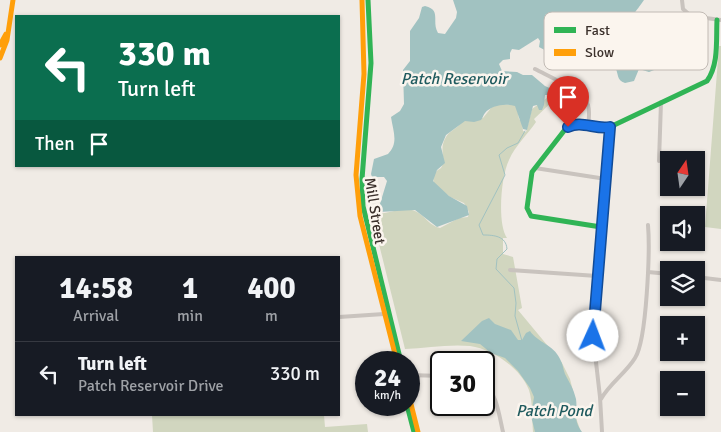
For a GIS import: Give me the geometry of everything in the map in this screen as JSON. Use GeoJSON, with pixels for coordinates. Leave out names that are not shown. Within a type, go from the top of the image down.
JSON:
{"type":"FeatureCollection","features":[{"type":"Feature","properties":{"kind":"main road"},"geometry":{"type":"LineString","coordinates":[[0,58],[6,40],[13,0]]}},
{"type":"Feature","properties":{"kind":"main road","name":"Mill Street"},"geometry":{"type":"LineString","coordinates":[[362,0],[365,69],[361,154],[363,206],[397,351]]}},
{"type":"Feature","properties":{"kind":"main road","name":"Mill Street"},"geometry":{"type":"LineString","coordinates":[[368,0],[371,63],[361,154],[356,180],[359,206],[393,351]]}},
{"type":"Feature","properties":{"kind":"main road"},"geometry":{"type":"LineString","coordinates":[[601,227],[541,219],[529,214],[527,208],[532,172],[560,134],[568,127],[575,124],[600,128],[610,127],[699,86],[710,77],[714,67],[719,20]]}},
{"type":"Feature","properties":{"kind":"main road"},"geometry":{"type":"LineString","coordinates":[[0,45],[8,26]]}},
{"type":"Feature","properties":{"kind":"main road"},"geometry":{"type":"LineString","coordinates":[[410,416],[414,432]]}},
{"type":"Feature","properties":{"kind":"main road"},"geometry":{"type":"LineString","coordinates":[[414,416],[418,432]]}},
{"type":"Feature","properties":{"kind":"street"},"geometry":{"type":"LineString","coordinates":[[682,0],[683,9],[686,12]]}},
{"type":"Feature","properties":{"kind":"street"},"geometry":{"type":"LineString","coordinates":[[535,69],[572,89],[582,97],[589,110],[588,125]]}},
{"type":"Feature","properties":{"kind":"street"},"geometry":{"type":"LineString","coordinates":[[659,161],[661,102]]}},
{"type":"Feature","properties":{"kind":"street"},"geometry":{"type":"LineString","coordinates":[[602,432],[593,336],[610,127]]}},
{"type":"Feature","properties":{"kind":"street"},"geometry":{"type":"LineString","coordinates":[[535,168],[606,179]]}},
{"type":"Feature","properties":{"kind":"street"},"geometry":{"type":"LineString","coordinates":[[600,400],[605,391],[636,357],[642,335],[648,272],[648,225]]}},
{"type":"Feature","properties":{"kind":"street"},"geometry":{"type":"LineString","coordinates":[[510,270],[597,276]]}},
{"type":"Feature","properties":{"kind":"street"},"geometry":{"type":"LineString","coordinates":[[648,272],[660,273]]}},
{"type":"Feature","properties":{"kind":"street"},"geometry":{"type":"LineString","coordinates":[[705,278],[721,280]]}},
{"type":"Feature","properties":{"kind":"street"},"geometry":{"type":"LineString","coordinates":[[340,317],[384,314]]}},
{"type":"Feature","properties":{"kind":"street"},"geometry":{"type":"LineString","coordinates":[[495,400],[503,432]]}},
{"type":"Feature","properties":{"kind":"green space"},"geometry":{"type":"Polygon","coordinates":[[[719,46],[721,46],[721,229],[705,227],[719,46]]]}},
{"type":"Feature","properties":{"kind":"green space"},"geometry":{"type":"Polygon","coordinates":[[[551,95],[557,97],[534,119],[536,122],[515,150],[506,167],[501,200],[502,222],[507,238],[503,238],[503,254],[513,257],[522,308],[518,310],[562,363],[570,379],[575,399],[576,418],[581,432],[533,432],[529,390],[519,374],[495,354],[495,351],[470,346],[405,349],[374,224],[378,214],[403,210],[413,210],[440,228],[459,218],[468,217],[469,212],[464,203],[450,197],[434,184],[434,174],[443,164],[443,146],[447,135],[463,121],[483,118],[491,108],[498,104],[515,105],[519,119],[522,122],[523,131],[526,132],[532,109],[551,95]]]}},
{"type":"Feature","properties":{"kind":"green space"},"geometry":{"type":"Polygon","coordinates":[[[152,416],[324,416],[325,427],[367,424],[368,432],[153,432],[152,416]]]}},
{"type":"Feature","properties":{"kind":"water","name":"Patch Reservoir"},"geometry":{"type":"Polygon","coordinates":[[[453,0],[644,0],[635,12],[544,12],[544,50],[539,47],[540,41],[538,38],[519,50],[512,49],[510,59],[503,60],[499,64],[502,71],[532,75],[545,86],[563,94],[558,98],[545,95],[542,110],[539,110],[537,105],[533,106],[527,130],[523,129],[515,106],[503,105],[495,106],[488,110],[481,120],[474,122],[465,121],[446,135],[441,147],[445,163],[437,170],[433,181],[449,196],[467,206],[469,215],[437,227],[415,210],[379,212],[387,181],[384,177],[372,177],[371,174],[374,159],[388,154],[393,146],[394,137],[391,117],[400,111],[404,104],[403,70],[410,61],[410,31],[419,18],[422,7],[425,6],[433,10],[438,33],[445,34],[456,18],[457,12],[453,0]]]}},
{"type":"Feature","properties":{"kind":"water","name":"Patch Reservoir"},"geometry":{"type":"Polygon","coordinates":[[[616,70],[639,70],[634,81],[625,83],[618,76],[616,70]]]}},
{"type":"Feature","properties":{"kind":"water","name":"Patch Pond"},"geometry":{"type":"Polygon","coordinates":[[[489,318],[495,324],[511,330],[518,340],[522,340],[526,333],[530,331],[557,354],[575,395],[576,419],[582,432],[535,432],[531,416],[534,397],[518,371],[505,358],[495,354],[495,351],[489,351],[480,344],[461,341],[482,321],[489,318]]]}},
{"type":"Feature","properties":{"kind":"waterway"},"geometry":{"type":"LineString","coordinates":[[522,341],[515,316],[514,288],[496,269],[497,259],[507,249],[506,245],[499,237],[483,235],[479,225],[505,175],[499,155],[507,148],[518,143],[525,131]]}},
{"type":"Feature","properties":{"kind":"traffic: fast"},"geometry":{"type":"LineString","coordinates":[[368,0],[371,63],[362,179],[363,206],[398,351]]}},
{"type":"Feature","properties":{"kind":"traffic: fast"},"geometry":{"type":"LineString","coordinates":[[601,227],[531,216],[527,208],[532,172],[567,127],[578,125],[610,127],[707,81],[715,60],[717,20]]}},
{"type":"Feature","properties":{"kind":"traffic: fast"},"geometry":{"type":"LineString","coordinates":[[410,416],[414,432]]}},
{"type":"Feature","properties":{"kind":"traffic: slow"},"geometry":{"type":"LineString","coordinates":[[0,58],[7,40],[13,0]]}},
{"type":"Feature","properties":{"kind":"traffic: slow"},"geometry":{"type":"LineString","coordinates":[[362,0],[364,74],[356,175],[360,216],[394,351]]}},
{"type":"Feature","properties":{"kind":"traffic: slow"},"geometry":{"type":"LineString","coordinates":[[0,45],[6,34]]}},
{"type":"Feature","properties":{"kind":"traffic: slow"},"geometry":{"type":"LineString","coordinates":[[414,416],[418,432]]}},
{"type":"Feature","properties":{"kind":"route"},"geometry":{"type":"LineString","coordinates":[[568,127],[575,124],[600,128],[610,127],[593,336]]}}]}
